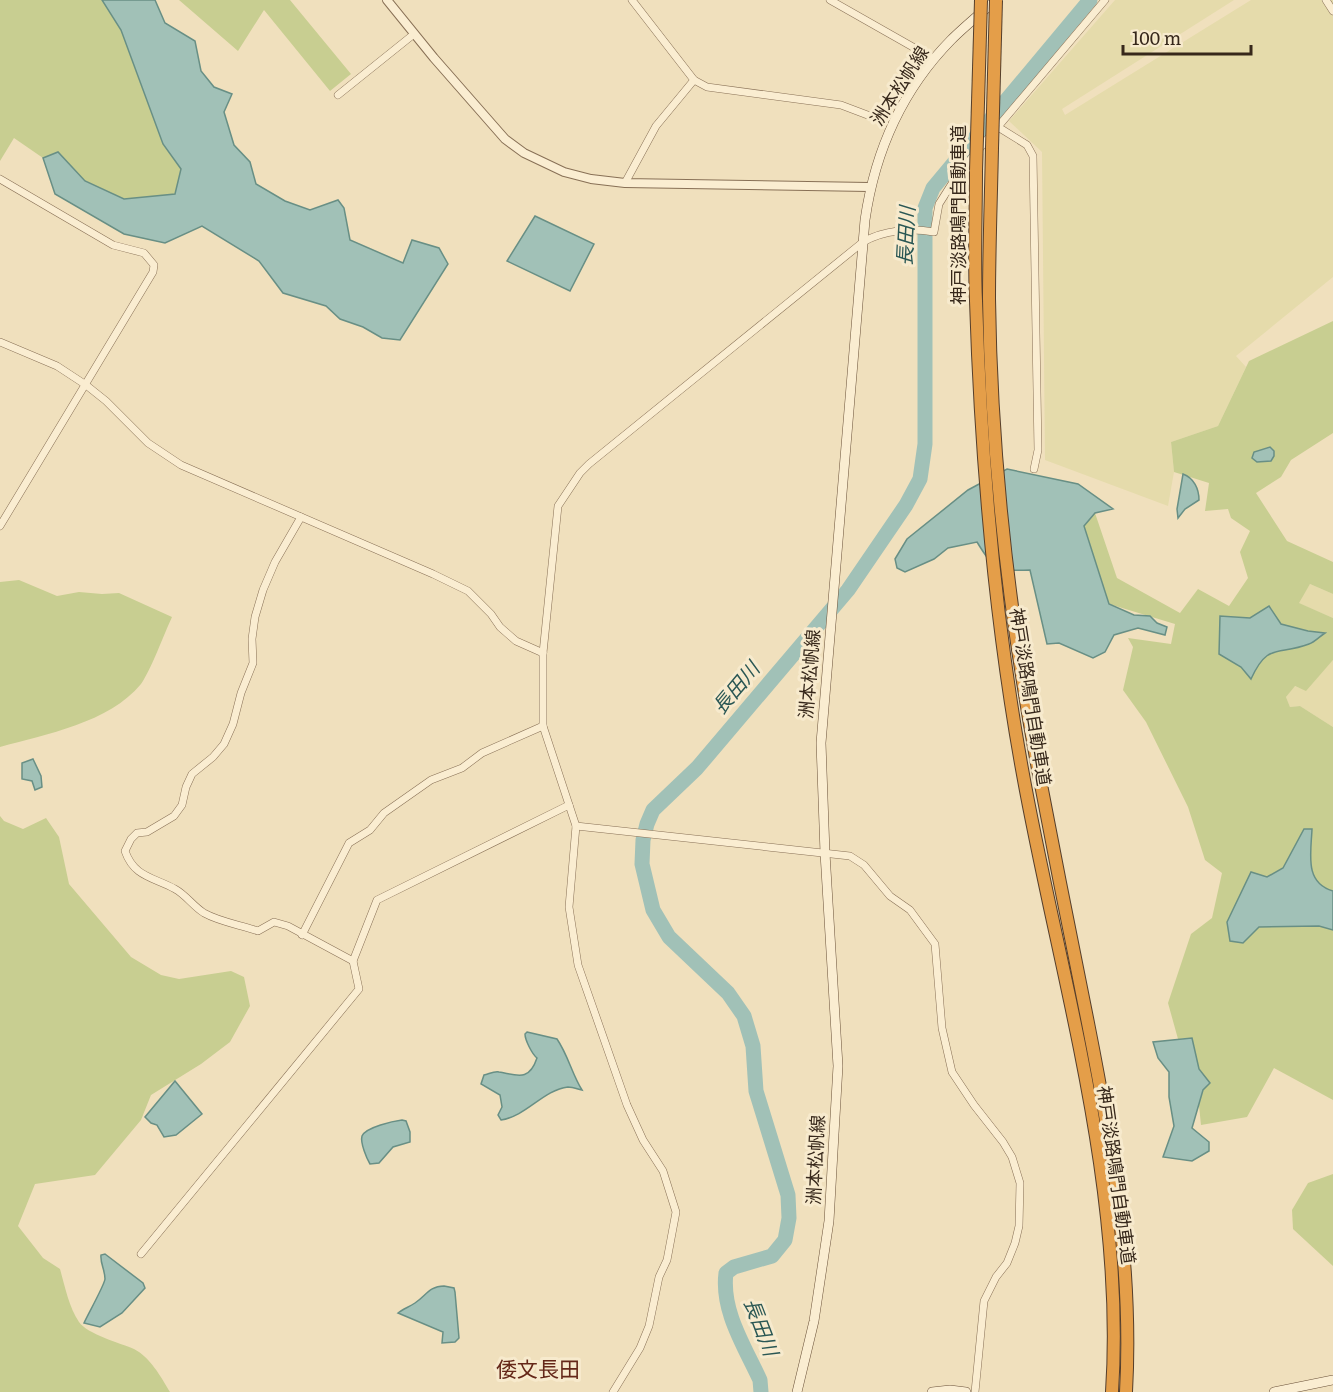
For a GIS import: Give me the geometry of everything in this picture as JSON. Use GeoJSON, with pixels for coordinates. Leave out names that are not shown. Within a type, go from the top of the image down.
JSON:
{"type":"FeatureCollection","features":[{"type":"Feature","properties":{"kind":"highway","name":"神戸淡路鳴門自動車道"},"geometry":{"type":"LineString","coordinates":[[981,0],[975,298],[982,448],[994,584],[1022,770],[1089,1095],[1112,1273],[1112,1392]]}},
{"type":"Feature","properties":{"kind":"highway","name":"神戸淡路鳴門自動車道"},"geometry":{"type":"LineString","coordinates":[[996,0],[989,300],[996,448],[1008,582],[1038,770],[1102,1095],[1117,1183],[1125,1274],[1126,1392]]}},
{"type":"Feature","properties":{"kind":"main road","name":"洲本松帆線"},"geometry":{"type":"LineString","coordinates":[[797,1392],[814,1321],[829,1221],[838,1066],[821,743],[869,188],[880,150],[891,124],[911,91],[952,39],[996,0]]}},
{"type":"Feature","properties":{"kind":"main road"},"geometry":{"type":"LineString","coordinates":[[1274,1392],[1333,1380]]}},
{"type":"Feature","properties":{"kind":"main road"},"geometry":{"type":"LineString","coordinates":[[932,1392],[950,1390],[966,1392]]}},
{"type":"Feature","properties":{"kind":"street"},"geometry":{"type":"LineString","coordinates":[[387,0],[504,139],[524,153],[564,172],[591,179],[625,183],[869,188]]}},
{"type":"Feature","properties":{"kind":"street"},"geometry":{"type":"LineString","coordinates":[[632,0],[694,80],[707,87],[841,105],[878,118]]}},
{"type":"Feature","properties":{"kind":"street"},"geometry":{"type":"LineString","coordinates":[[830,0],[934,59]]}},
{"type":"Feature","properties":{"kind":"street"},"geometry":{"type":"LineString","coordinates":[[613,1392],[640,1348],[650,1326],[659,1278],[667,1260],[676,1212],[663,1171],[643,1140],[627,1105],[578,965],[569,908],[576,826],[543,726],[543,653],[558,506],[580,473],[589,464],[863,242],[874,236],[916,228],[934,231],[939,204],[958,174],[1105,0]]}},
{"type":"Feature","properties":{"kind":"street"},"geometry":{"type":"LineString","coordinates":[[1326,0],[1333,10]]}},
{"type":"Feature","properties":{"kind":"street"},"geometry":{"type":"LineString","coordinates":[[338,95],[414,34]]}},
{"type":"Feature","properties":{"kind":"street"},"geometry":{"type":"LineString","coordinates":[[625,183],[656,126],[694,80]]}},
{"type":"Feature","properties":{"kind":"street"},"geometry":{"type":"LineString","coordinates":[[998,127],[1027,145],[1034,156],[1034,301],[1038,450],[1034,469]]}},
{"type":"Feature","properties":{"kind":"street"},"geometry":{"type":"LineString","coordinates":[[0,179],[113,245],[144,253],[154,265],[153,272],[0,526]]}},
{"type":"Feature","properties":{"kind":"street"},"geometry":{"type":"LineString","coordinates":[[0,342],[57,366],[86,385],[161,453],[181,465],[433,573],[468,591],[491,614],[500,627],[516,641],[543,653]]}},
{"type":"Feature","properties":{"kind":"street"},"geometry":{"type":"LineString","coordinates":[[301,517],[275,562],[263,590],[255,617],[252,639],[253,663],[224,744],[213,757],[192,774],[182,805],[174,816],[147,832],[137,833],[125,851],[136,871],[180,892],[190,903],[207,914],[258,931],[274,922],[288,926],[353,961]]}},
{"type":"Feature","properties":{"kind":"street"},"geometry":{"type":"LineString","coordinates":[[302,935],[349,843],[370,830],[384,813],[431,780],[462,768],[482,753],[543,726]]}},
{"type":"Feature","properties":{"kind":"street"},"geometry":{"type":"LineString","coordinates":[[141,1254],[359,989],[353,961],[377,900],[569,805]]}},
{"type":"Feature","properties":{"kind":"street"},"geometry":{"type":"LineString","coordinates":[[576,826],[850,856],[864,865],[890,896],[910,910],[935,944],[942,1028],[952,1072],[1003,1142],[1012,1157],[1020,1183],[1019,1226],[1015,1243],[1007,1263],[996,1277],[984,1300],[975,1392]]}},
{"type":"Feature","properties":{"kind":"shaded area"},"geometry":{"type":"Polygon","coordinates":[[[1115,0],[1234,0],[1062,109],[1065,115],[1251,0],[1333,0],[1333,277],[1236,356],[1246,367],[1218,426],[1171,442],[1174,472],[1168,506],[1045,460],[1042,152],[1009,121],[1115,0]]]}},
{"type":"Feature","properties":{"kind":"shaded area"},"geometry":{"type":"Polygon","coordinates":[[[1310,584],[1333,594],[1333,618],[1298,603],[1310,584]]]}},
{"type":"Feature","properties":{"kind":"shaded area"},"geometry":{"type":"Polygon","coordinates":[[[1333,660],[1333,727],[1300,706],[1290,707],[1286,697],[1294,686],[1306,690],[1333,660]]]}},
{"type":"Feature","properties":{"kind":"green space"},"geometry":{"type":"Polygon","coordinates":[[[0,0],[102,0],[121,30],[163,144],[181,169],[175,194],[124,199],[85,181],[58,152],[43,158],[14,138],[0,161],[0,0]]]}},
{"type":"Feature","properties":{"kind":"green space"},"geometry":{"type":"Polygon","coordinates":[[[179,0],[290,0],[351,74],[330,91],[264,10],[238,51],[179,0]]]}},
{"type":"Feature","properties":{"kind":"green space"},"geometry":{"type":"Polygon","coordinates":[[[1333,321],[1333,433],[1291,460],[1281,477],[1256,493],[1287,541],[1333,562],[1333,594],[1310,584],[1299,603],[1333,618],[1333,660],[1306,691],[1295,686],[1286,697],[1290,707],[1300,706],[1333,727],[1333,891],[1324,887],[1313,874],[1311,866],[1312,830],[1304,829],[1283,868],[1267,877],[1230,941],[1243,943],[1258,927],[1319,926],[1333,930],[1333,1100],[1274,1068],[1247,1117],[1201,1125],[1192,1038],[1178,1039],[1168,1003],[1191,934],[1212,918],[1222,873],[1205,860],[1188,807],[1146,722],[1123,690],[1133,647],[1128,638],[1171,644],[1175,624],[1109,604],[1084,526],[1095,513],[1117,578],[1180,613],[1198,589],[1229,606],[1248,578],[1240,552],[1250,531],[1231,518],[1228,509],[1205,511],[1209,483],[1174,472],[1171,442],[1218,426],[1249,361],[1333,321]],[[1220,616],[1241,667],[1250,678],[1259,662],[1271,652],[1310,644],[1308,631],[1250,618],[1220,616]]]}},
{"type":"Feature","properties":{"kind":"green space"},"geometry":{"type":"Polygon","coordinates":[[[19,580],[57,596],[79,592],[119,593],[172,617],[145,678],[128,697],[94,718],[56,732],[0,747],[0,582],[19,580]]]}},
{"type":"Feature","properties":{"kind":"green space"},"geometry":{"type":"Polygon","coordinates":[[[0,816],[4,821],[23,829],[46,818],[59,837],[69,884],[131,957],[161,975],[179,979],[231,971],[244,977],[250,1006],[230,1042],[201,1064],[151,1095],[141,1120],[95,1175],[35,1184],[18,1226],[43,1258],[60,1269],[70,1303],[79,1322],[96,1334],[140,1353],[155,1368],[170,1392],[0,1392],[0,816]]]}},
{"type":"Feature","properties":{"kind":"green space"},"geometry":{"type":"Polygon","coordinates":[[[1333,1174],[1333,1266],[1293,1229],[1292,1210],[1308,1183],[1333,1174]]]}},
{"type":"Feature","properties":{"kind":"water"},"geometry":{"type":"Polygon","coordinates":[[[102,0],[155,0],[165,23],[195,41],[201,71],[214,87],[232,94],[224,112],[234,145],[250,162],[256,184],[285,201],[310,210],[338,200],[344,208],[350,240],[403,263],[412,240],[439,248],[448,264],[400,340],[382,338],[363,327],[340,319],[326,306],[283,293],[259,261],[202,226],[165,243],[124,234],[55,194],[43,158],[58,152],[85,181],[124,199],[175,194],[181,169],[163,144],[121,30],[102,0]]]}},
{"type":"Feature","properties":{"kind":"water"},"geometry":{"type":"Polygon","coordinates":[[[535,216],[594,244],[570,291],[507,261],[535,216]]]}},
{"type":"Feature","properties":{"kind":"water"},"geometry":{"type":"Polygon","coordinates":[[[1270,447],[1274,451],[1271,461],[1257,462],[1252,458],[1254,452],[1270,447]]]}},
{"type":"Feature","properties":{"kind":"water"},"geometry":{"type":"Polygon","coordinates":[[[1007,469],[1078,484],[1113,509],[1095,513],[1084,526],[1109,604],[1134,615],[1150,616],[1157,623],[1167,627],[1165,635],[1138,628],[1114,635],[1105,652],[1093,658],[1059,643],[1047,644],[1030,570],[998,567],[988,558],[977,542],[948,548],[934,559],[905,572],[897,568],[895,559],[907,539],[968,490],[1007,469]]]}},
{"type":"Feature","properties":{"kind":"water"},"geometry":{"type":"Polygon","coordinates":[[[1183,474],[1195,484],[1199,500],[1185,509],[1178,518],[1177,509],[1183,474]]]}},
{"type":"Feature","properties":{"kind":"water"},"geometry":{"type":"Polygon","coordinates":[[[1269,606],[1281,624],[1325,633],[1309,644],[1268,655],[1257,667],[1251,679],[1241,667],[1219,654],[1220,616],[1250,618],[1269,606]]]}},
{"type":"Feature","properties":{"kind":"water"},"geometry":{"type":"Polygon","coordinates":[[[33,759],[41,776],[42,787],[35,790],[32,781],[22,779],[22,763],[33,759]]]}},
{"type":"Feature","properties":{"kind":"water"},"geometry":{"type":"Polygon","coordinates":[[[1304,829],[1312,829],[1311,866],[1313,874],[1324,887],[1333,891],[1333,930],[1319,926],[1259,927],[1243,943],[1230,941],[1227,922],[1251,872],[1267,877],[1283,868],[1304,829]]]}},
{"type":"Feature","properties":{"kind":"water"},"geometry":{"type":"Polygon","coordinates":[[[527,1032],[557,1039],[582,1090],[568,1087],[559,1089],[519,1114],[501,1120],[498,1115],[502,1107],[500,1095],[481,1084],[484,1075],[497,1072],[522,1075],[530,1071],[537,1058],[527,1043],[525,1034],[527,1032]]]}},
{"type":"Feature","properties":{"kind":"water"},"geometry":{"type":"Polygon","coordinates":[[[1192,1038],[1199,1069],[1210,1083],[1203,1090],[1192,1128],[1209,1142],[1209,1151],[1192,1161],[1163,1157],[1174,1126],[1169,1097],[1169,1072],[1158,1058],[1153,1042],[1192,1038]]]}},
{"type":"Feature","properties":{"kind":"water"},"geometry":{"type":"Polygon","coordinates":[[[175,1081],[202,1114],[176,1135],[164,1137],[157,1125],[145,1117],[175,1081]]]}},
{"type":"Feature","properties":{"kind":"water"},"geometry":{"type":"Polygon","coordinates":[[[406,1121],[410,1132],[410,1142],[393,1147],[379,1163],[370,1164],[363,1147],[362,1136],[374,1127],[406,1121]]]}},
{"type":"Feature","properties":{"kind":"water"},"geometry":{"type":"Polygon","coordinates":[[[105,1254],[143,1283],[145,1288],[122,1313],[100,1327],[84,1323],[104,1283],[101,1255],[105,1254]]]}},
{"type":"Feature","properties":{"kind":"water"},"geometry":{"type":"Polygon","coordinates":[[[444,1286],[454,1288],[455,1292],[459,1338],[455,1342],[442,1343],[443,1332],[398,1313],[431,1290],[444,1286]]]}},
{"type":"Feature","properties":{"kind":"waterway","name":"長田川"},"geometry":{"type":"LineString","coordinates":[[761,1392],[760,1380],[741,1342],[731,1315],[725,1287],[726,1273],[734,1267],[772,1256],[785,1240],[789,1218],[788,1195],[756,1091],[753,1046],[744,1016],[728,993],[669,937],[653,910],[642,864],[643,840],[653,810],[697,768],[848,590],[906,505],[920,479],[925,444],[925,208],[933,188],[1090,0]]}},
{"type":"Feature","properties":{"kind":"district","name":"倭文長田"},"geometry":{"type":"Point","coordinates":[538,1370]}}]}
